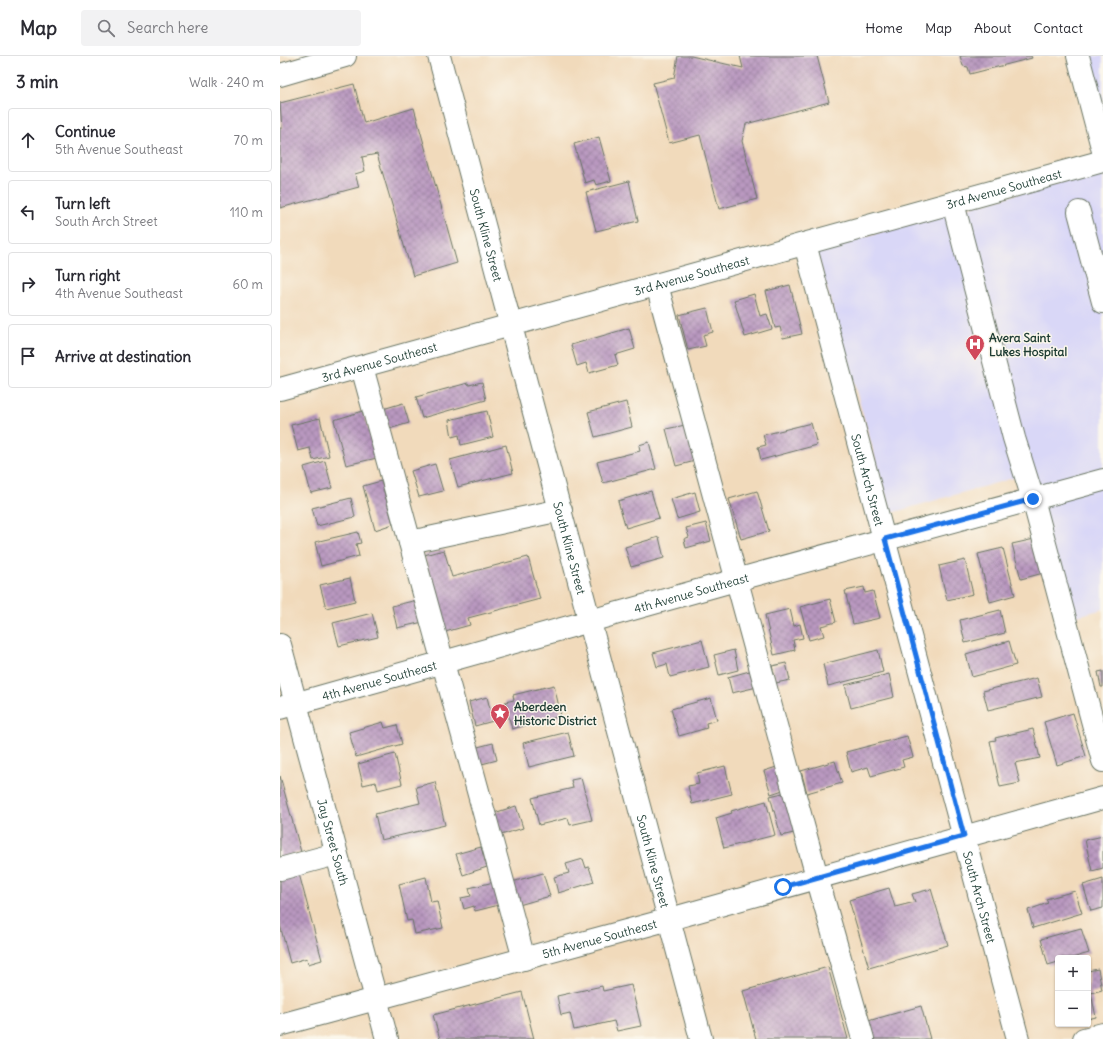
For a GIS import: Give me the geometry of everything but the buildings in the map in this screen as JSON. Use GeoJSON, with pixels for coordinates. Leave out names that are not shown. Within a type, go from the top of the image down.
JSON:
{"type":"FeatureCollection","features":[{"type":"Feature","properties":{"kind":"street"},"geometry":{"type":"LineString","coordinates":[[280,75],[345,56]]}},
{"type":"Feature","properties":{"kind":"street","name":"South Kline Street"},"geometry":{"type":"LineString","coordinates":[[439,56],[591,621],[701,1039]]}},
{"type":"Feature","properties":{"kind":"street"},"geometry":{"type":"LineString","coordinates":[[1078,56],[1103,151]]}},
{"type":"Feature","properties":{"kind":"street","name":"3rd Avenue Southeast"},"geometry":{"type":"LineString","coordinates":[[280,389],[512,326],[1103,161]]}},
{"type":"Feature","properties":{"kind":"street"},"geometry":{"type":"LineString","coordinates":[[953,203],[1014,438],[1033,499],[1103,761]]}},
{"type":"Feature","properties":{"kind":"street"},"geometry":{"type":"LineString","coordinates":[[1080,212],[1103,302]]}},
{"type":"Feature","properties":{"kind":"street","name":"South Arch Street"},"geometry":{"type":"LineString","coordinates":[[805,244],[1018,1039]]}},
{"type":"Feature","properties":{"kind":"street"},"geometry":{"type":"LineString","coordinates":[[657,285],[817,877],[863,1039]]}},
{"type":"Feature","properties":{"kind":"street"},"geometry":{"type":"LineString","coordinates":[[362,367],[444,662],[524,959]]}},
{"type":"Feature","properties":{"kind":"street","name":"4th Avenue Southeast"},"geometry":{"type":"LineString","coordinates":[[288,706],[736,580],[1103,480]]}},
{"type":"Feature","properties":{"kind":"street"},"geometry":{"type":"LineString","coordinates":[[410,542],[561,510]]}},
{"type":"Feature","properties":{"kind":"street","name":"Jay Street South"},"geometry":{"type":"LineString","coordinates":[[280,645],[288,706],[336,854],[387,1039]]}},
{"type":"Feature","properties":{"kind":"street","name":"5th Avenue Southeast"},"geometry":{"type":"LineString","coordinates":[[280,1025],[670,919],[1103,798]]}},
{"type":"Feature","properties":{"kind":"street"},"geometry":{"type":"LineString","coordinates":[[280,869],[336,854]]}},
{"type":"Feature","properties":{"kind":"street"},"geometry":{"type":"LineString","coordinates":[[1084,1039],[1103,1034]]}},
{"type":"Feature","properties":{"kind":"shaded area"},"geometry":{"type":"Polygon","coordinates":[[[1079,56],[1103,56],[1103,164],[1079,56]]]}},
{"type":"Feature","properties":{"kind":"shaded area","name":"Avera Saint Lukes Hospital"},"geometry":{"type":"Polygon","coordinates":[[[1103,170],[1103,609],[1066,619],[1031,473],[891,513],[816,250],[1103,170]]]}},
{"type":"Feature","properties":{"kind":"place","name":"Avera Saint Lukes Hospital"},"geometry":{"type":"Point","coordinates":[975,361]}},
{"type":"Feature","properties":{"kind":"place","name":"Aberdeen Historic District"},"geometry":{"type":"Point","coordinates":[500,730]}},
{"type":"Feature","properties":{"kind":"route"},"geometry":{"type":"LineString","coordinates":[[783,887],[964,836],[885,539],[1033,499]]}}]}
